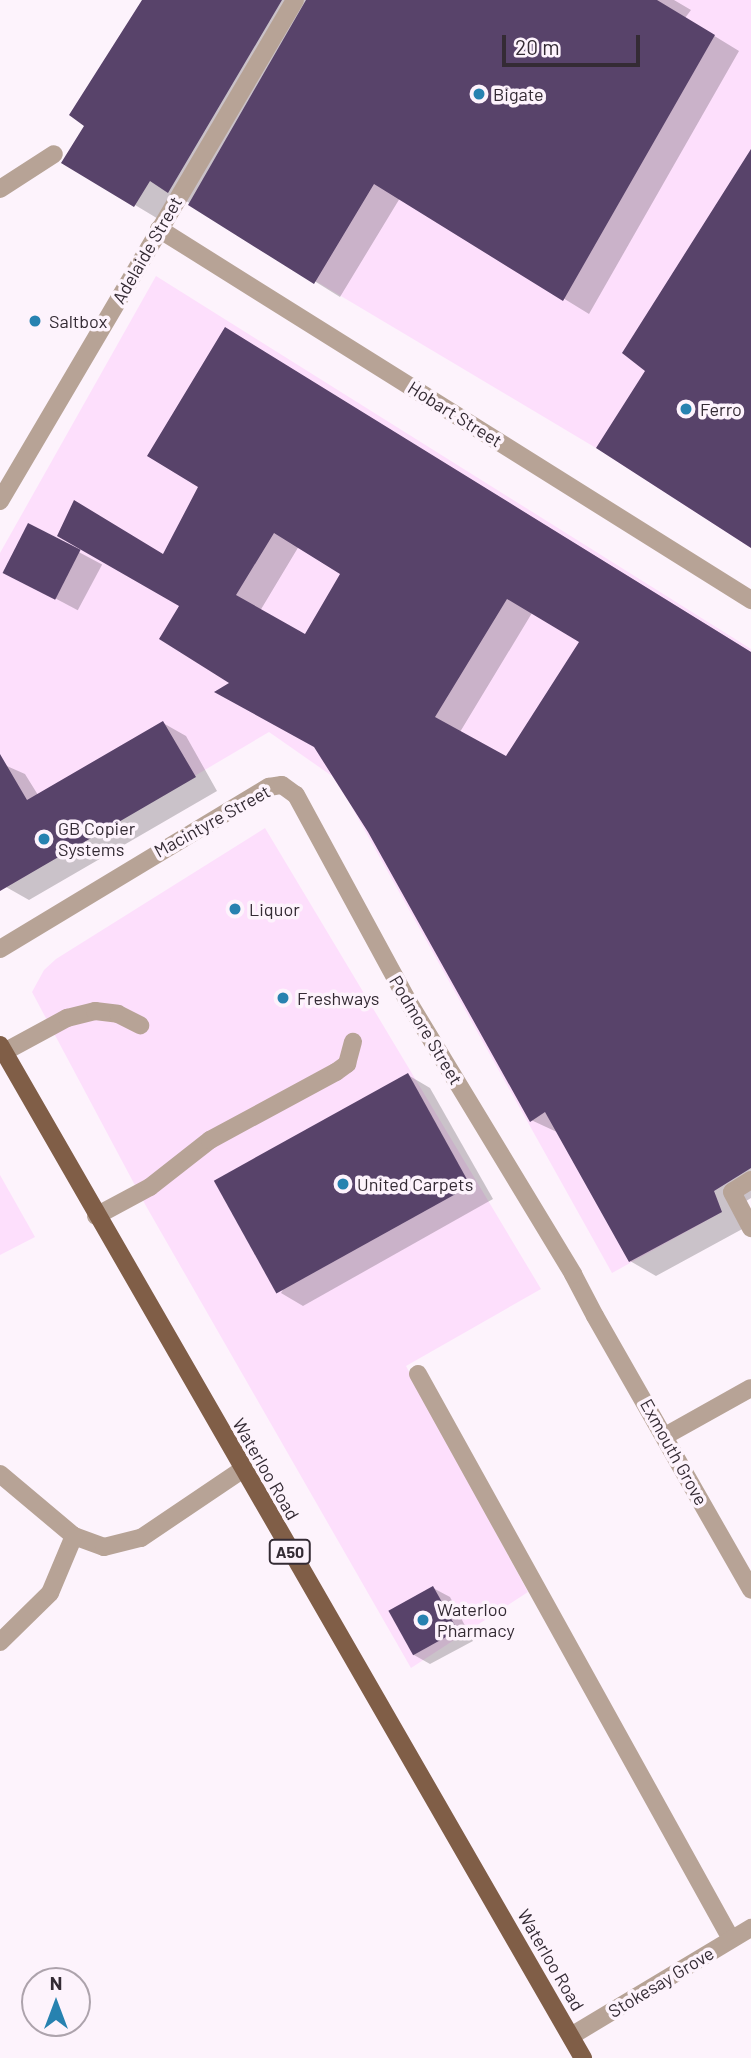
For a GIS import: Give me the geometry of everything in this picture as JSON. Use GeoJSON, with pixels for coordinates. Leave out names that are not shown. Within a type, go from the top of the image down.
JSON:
{"type":"FeatureCollection","features":[{"type":"Feature","properties":{"kind":"main road","name":"Waterloo Road"},"geometry":{"type":"LineString","coordinates":[[2,1049],[583,2058]]}},
{"type":"Feature","properties":{"kind":"street","name":"Adelaide Street"},"geometry":{"type":"LineString","coordinates":[[0,501],[295,0]]}},
{"type":"Feature","properties":{"kind":"street"},"geometry":{"type":"LineString","coordinates":[[0,188],[54,155]]}},
{"type":"Feature","properties":{"kind":"street","name":"Hobart Street"},"geometry":{"type":"LineString","coordinates":[[159,229],[751,600]]}},
{"type":"Feature","properties":{"kind":"street","name":"Macintyre Street"},"geometry":{"type":"LineString","coordinates":[[0,948],[233,807],[268,787],[282,785]]}},
{"type":"Feature","properties":{"kind":"street","name":"Podmore Street"},"geometry":{"type":"LineString","coordinates":[[282,785],[296,795],[406,998],[595,1315]]}},
{"type":"Feature","properties":{"kind":"street"},"geometry":{"type":"LineString","coordinates":[[2,1049],[67,1018],[94,1011],[118,1014],[140,1024]]}},
{"type":"Feature","properties":{"kind":"street"},"geometry":{"type":"LineString","coordinates":[[96,1216],[150,1187],[210,1140],[337,1072],[347,1064],[353,1042]]}},
{"type":"Feature","properties":{"kind":"street"},"geometry":{"type":"LineString","coordinates":[[751,1180],[732,1192],[751,1228]]}},
{"type":"Feature","properties":{"kind":"street","name":"Exmouth Grove"},"geometry":{"type":"LineString","coordinates":[[595,1315],[751,1590]]}},
{"type":"Feature","properties":{"kind":"street"},"geometry":{"type":"LineString","coordinates":[[418,1374],[732,1939]]}},
{"type":"Feature","properties":{"kind":"street"},"geometry":{"type":"LineString","coordinates":[[665,1436],[751,1388]]}},
{"type":"Feature","properties":{"kind":"street"},"geometry":{"type":"LineString","coordinates":[[0,1474],[74,1536],[104,1547],[141,1538],[243,1470]]}},
{"type":"Feature","properties":{"kind":"street"},"geometry":{"type":"LineString","coordinates":[[0,1642],[50,1593],[74,1536]]}},
{"type":"Feature","properties":{"kind":"street","name":"Stokesay Grove"},"geometry":{"type":"LineString","coordinates":[[571,2036],[751,1927]]}},
{"type":"Feature","properties":{"kind":"shaded area"},"geometry":{"type":"Polygon","coordinates":[[[332,0],[751,0],[751,548],[596,448],[205,215],[332,0]]]}},
{"type":"Feature","properties":{"kind":"shaded area"},"geometry":{"type":"Polygon","coordinates":[[[156,276],[751,649],[751,1168],[714,1191],[722,1212],[612,1273],[350,804],[332,776],[269,732],[0,891],[0,553],[156,276]]]}},
{"type":"Feature","properties":{"kind":"shaded area"},"geometry":{"type":"Polygon","coordinates":[[[265,828],[541,1289],[406,1366],[528,1592],[411,1668],[146,1206],[32,992],[44,970],[56,959],[265,828]]]}},
{"type":"Feature","properties":{"kind":"shaded area"},"geometry":{"type":"Polygon","coordinates":[[[0,1175],[35,1237],[0,1255],[0,1175]]]}},
{"type":"Feature","properties":{"kind":"building"},"geometry":{"type":"Polygon","coordinates":[[[142,0],[282,0],[168,193],[150,181],[134,207],[61,163],[84,126],[69,115],[142,0]]]}},
{"type":"Feature","properties":{"kind":"building","name":"Bigate"},"geometry":{"type":"Polygon","coordinates":[[[306,0],[657,0],[715,35],[563,301],[374,184],[314,284],[188,205],[306,0]]]}},
{"type":"Feature","properties":{"kind":"building","name":"Ferro"},"geometry":{"type":"Polygon","coordinates":[[[751,149],[751,548],[596,448],[645,371],[622,353],[751,149]]]}},
{"type":"Feature","properties":{"kind":"building"},"geometry":{"type":"Polygon","coordinates":[[[225,327],[751,652],[751,1168],[714,1191],[722,1212],[629,1262],[545,1112],[530,1122],[368,832],[314,747],[214,692],[229,683],[159,639],[179,606],[57,536],[74,500],[163,554],[198,487],[147,456],[225,327]],[[274,533],[236,595],[305,634],[340,574],[274,533]],[[507,599],[435,717],[506,756],[579,642],[507,599]]]}},
{"type":"Feature","properties":{"kind":"building"},"geometry":{"type":"Polygon","coordinates":[[[28,523],[81,550],[55,600],[3,573],[28,523]]]}},
{"type":"Feature","properties":{"kind":"building","name":"GB Copier Systems"},"geometry":{"type":"Polygon","coordinates":[[[163,721],[196,777],[0,891],[0,754],[27,800],[163,721]]]}},
{"type":"Feature","properties":{"kind":"building","name":"United Carpets"},"geometry":{"type":"Polygon","coordinates":[[[408,1073],[471,1186],[276,1293],[214,1181],[408,1073]]]}},
{"type":"Feature","properties":{"kind":"building","name":"Waterloo Pharmacy"},"geometry":{"type":"Polygon","coordinates":[[[433,1586],[458,1631],[413,1655],[388,1611],[433,1586]]]}},
{"type":"Feature","properties":{"kind":"place","name":"Bigate"},"geometry":{"type":"Point","coordinates":[479,94]}},
{"type":"Feature","properties":{"kind":"place","name":"Saltbox"},"geometry":{"type":"Point","coordinates":[35,321]}},
{"type":"Feature","properties":{"kind":"place","name":"Ferro"},"geometry":{"type":"Point","coordinates":[686,409]}},
{"type":"Feature","properties":{"kind":"place","name":"GB Copier Systems"},"geometry":{"type":"Point","coordinates":[44,839]}},
{"type":"Feature","properties":{"kind":"place","name":"Liquor"},"geometry":{"type":"Point","coordinates":[235,909]}},
{"type":"Feature","properties":{"kind":"place","name":"Freshways"},"geometry":{"type":"Point","coordinates":[283,998]}},
{"type":"Feature","properties":{"kind":"place","name":"United Carpets"},"geometry":{"type":"Point","coordinates":[343,1184]}},
{"type":"Feature","properties":{"kind":"place","name":"Waterloo Pharmacy"},"geometry":{"type":"Point","coordinates":[423,1620]}}]}
